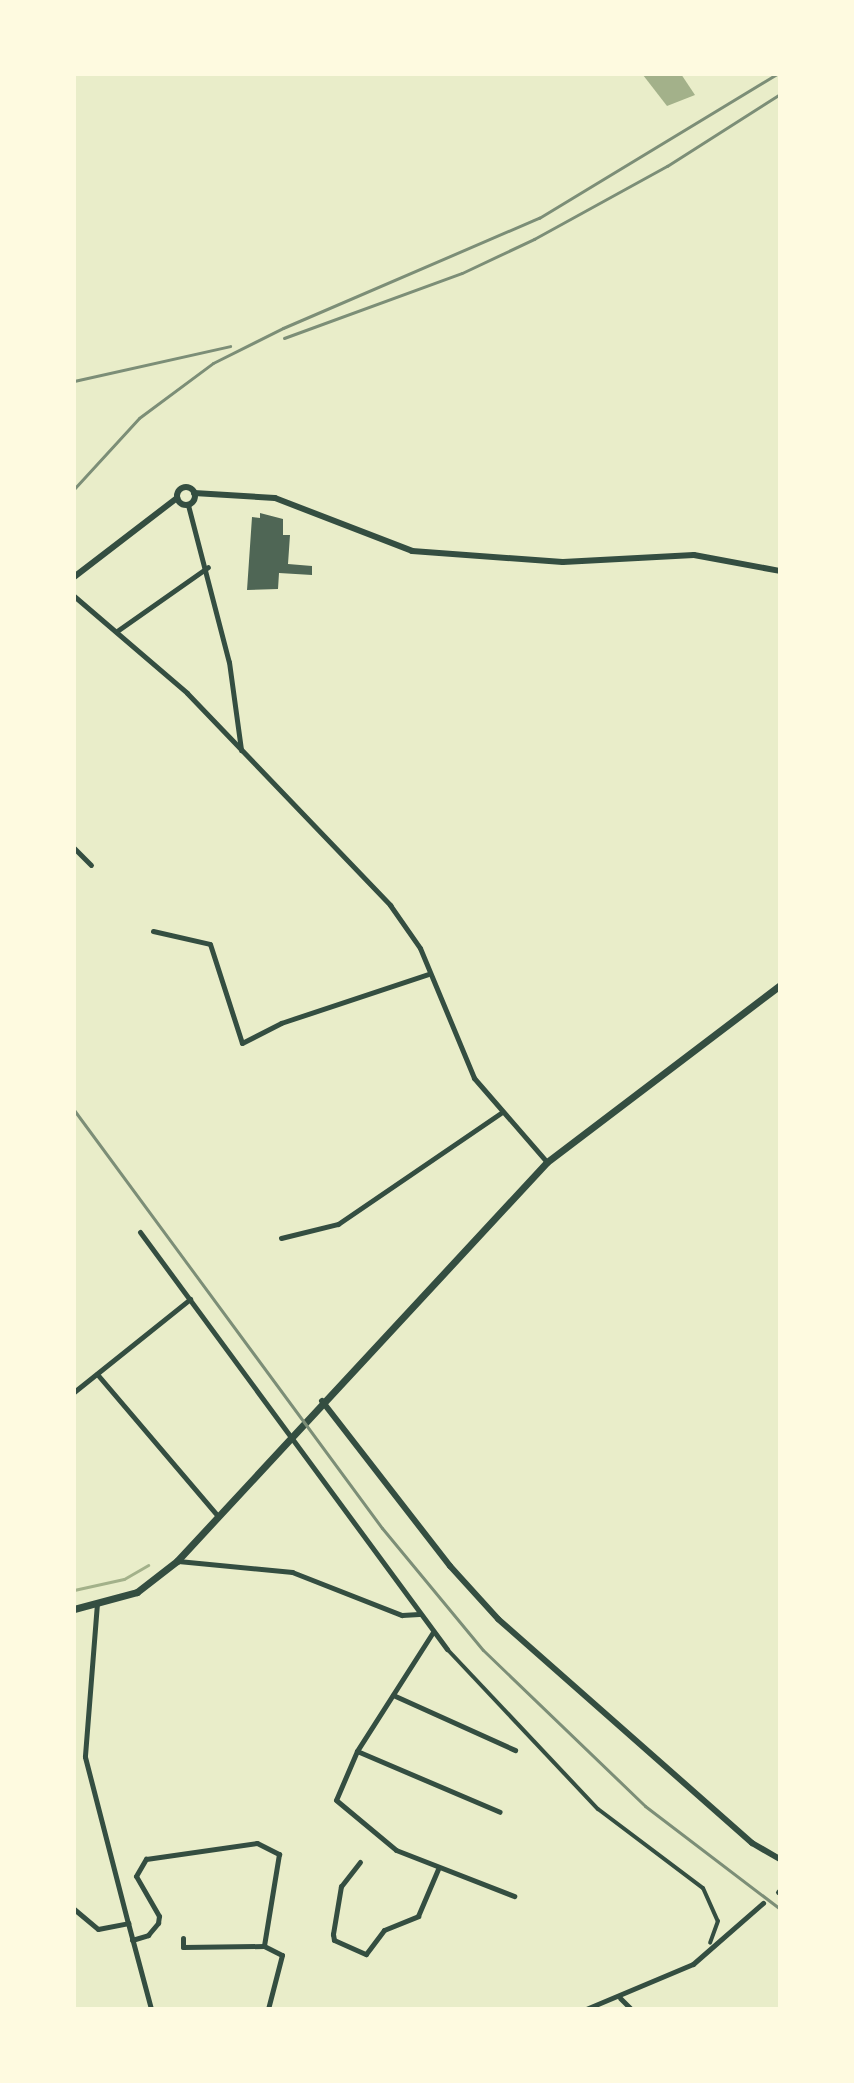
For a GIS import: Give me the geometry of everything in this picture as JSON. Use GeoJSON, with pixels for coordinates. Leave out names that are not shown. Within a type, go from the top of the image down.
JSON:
{"type":"FeatureCollection","features":[{"type":"Feature","properties":{"kind":"main road"},"geometry":{"type":"LineString","coordinates":[[74,1608],[137,1592],[177,1561],[322,1401],[547,1162],[780,985]]}},
{"type":"Feature","properties":{"kind":"street"},"geometry":{"type":"LineString","coordinates":[[74,577],[177,498],[182,488],[194,493],[275,498],[412,551],[563,562],[694,555],[780,571]]}},
{"type":"Feature","properties":{"kind":"street"},"geometry":{"type":"LineString","coordinates":[[188,505],[194,493]]}},
{"type":"Feature","properties":{"kind":"street"},"geometry":{"type":"LineString","coordinates":[[177,498],[188,505],[208,567],[242,751]]}},
{"type":"Feature","properties":{"kind":"street"},"geometry":{"type":"LineString","coordinates":[[117,631],[208,567]]}},
{"type":"Feature","properties":{"kind":"street"},"geometry":{"type":"LineString","coordinates":[[74,596],[117,631],[242,751],[390,905],[420,948],[428,974],[474,1078],[501,1113],[547,1162]]}},
{"type":"Feature","properties":{"kind":"street"},"geometry":{"type":"LineString","coordinates":[[74,848],[91,865]]}},
{"type":"Feature","properties":{"kind":"street"},"geometry":{"type":"LineString","coordinates":[[153,931],[210,944],[242,1043],[281,1023],[428,974]]}},
{"type":"Feature","properties":{"kind":"street"},"geometry":{"type":"LineString","coordinates":[[281,1238],[338,1224],[501,1113]]}},
{"type":"Feature","properties":{"kind":"street"},"geometry":{"type":"LineString","coordinates":[[140,1232],[447,1649],[598,1809],[703,1888],[718,1921],[710,1943]]}},
{"type":"Feature","properties":{"kind":"street"},"geometry":{"type":"LineString","coordinates":[[74,1392],[190,1299]]}},
{"type":"Feature","properties":{"kind":"street"},"geometry":{"type":"LineString","coordinates":[[97,1374],[218,1516]]}},
{"type":"Feature","properties":{"kind":"street"},"geometry":{"type":"LineString","coordinates":[[322,1401],[490,1611],[752,1843],[780,1859]]}},
{"type":"Feature","properties":{"kind":"street"},"geometry":{"type":"LineString","coordinates":[[177,1561],[292,1572],[402,1615],[419,1614]]}},
{"type":"Feature","properties":{"kind":"street"},"geometry":{"type":"LineString","coordinates":[[97,1603],[85,1757],[151,2009]]}},
{"type":"Feature","properties":{"kind":"street"},"geometry":{"type":"LineString","coordinates":[[433,1632],[357,1751],[336,1800],[396,1850],[438,1869],[514,1896]]}},
{"type":"Feature","properties":{"kind":"street"},"geometry":{"type":"LineString","coordinates":[[393,1695],[515,1750]]}},
{"type":"Feature","properties":{"kind":"street"},"geometry":{"type":"LineString","coordinates":[[357,1751],[500,1812]]}},
{"type":"Feature","properties":{"kind":"street"},"geometry":{"type":"LineString","coordinates":[[132,1940],[148,1935],[158,1923],[159,1916],[136,1876],[146,1859],[257,1843],[279,1854],[264,1946]]}},
{"type":"Feature","properties":{"kind":"street"},"geometry":{"type":"LineString","coordinates":[[360,1862],[341,1886],[333,1934],[334,1940],[366,1954],[384,1930],[418,1916],[438,1869]]}},
{"type":"Feature","properties":{"kind":"street"},"geometry":{"type":"LineString","coordinates":[[586,2009],[620,1998],[713,1951],[763,1903]]}},
{"type":"Feature","properties":{"kind":"street"},"geometry":{"type":"LineString","coordinates":[[74,1909],[98,1929],[128,1923]]}},
{"type":"Feature","properties":{"kind":"street"},"geometry":{"type":"LineString","coordinates":[[183,1938],[183,1947],[264,1946],[282,1955],[268,2009]]}},
{"type":"Feature","properties":{"kind":"street"},"geometry":{"type":"LineString","coordinates":[[620,1998],[631,2009]]}},
{"type":"Feature","properties":{"kind":"shaded area"},"geometry":{"type":"Polygon","coordinates":[[[681,74],[695,95],[667,106],[643,75],[681,74]]]}},
{"type":"Feature","properties":{"kind":"building"},"geometry":{"type":"Polygon","coordinates":[[[260,513],[283,519],[283,535],[290,535],[288,564],[312,566],[312,575],[279,573],[278,589],[247,590],[252,517],[260,518],[260,513]]]}},
{"type":"Feature","properties":{"kind":"waterway"},"geometry":{"type":"LineString","coordinates":[[74,1590],[124,1579],[148,1565]]}},
{"type":"Feature","properties":{"kind":"railway"},"geometry":{"type":"LineString","coordinates":[[74,489],[139,418],[213,363],[283,328],[539,218],[777,74]]}},
{"type":"Feature","properties":{"kind":"railway"},"geometry":{"type":"LineString","coordinates":[[284,338],[462,273],[534,239],[667,166],[780,94]]}},
{"type":"Feature","properties":{"kind":"railway"},"geometry":{"type":"LineString","coordinates":[[74,381],[230,346]]}},
{"type":"Feature","properties":{"kind":"railway"},"geometry":{"type":"LineString","coordinates":[[74,1110],[382,1528],[483,1650],[645,1806],[780,1909]]}}]}
